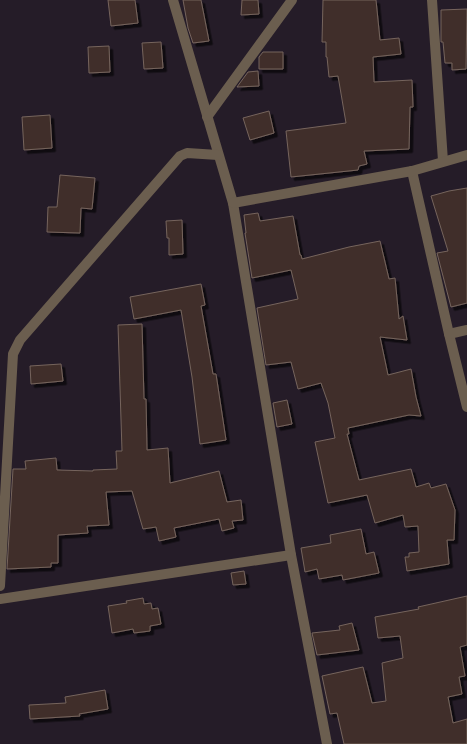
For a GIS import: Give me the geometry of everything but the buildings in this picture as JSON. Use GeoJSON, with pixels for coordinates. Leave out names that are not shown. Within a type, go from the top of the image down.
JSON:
{"type":"FeatureCollection","features":[{"type":"Feature","properties":{"kind":"street"},"geometry":{"type":"LineString","coordinates":[[173,0],[233,203],[292,555],[327,744]]}},
{"type":"Feature","properties":{"kind":"street"},"geometry":{"type":"LineString","coordinates":[[207,117],[292,0]]}},
{"type":"Feature","properties":{"kind":"street"},"geometry":{"type":"LineString","coordinates":[[432,0],[443,161]]}},
{"type":"Feature","properties":{"kind":"street"},"geometry":{"type":"LineString","coordinates":[[0,586],[13,354],[20,340],[180,156],[187,153],[218,155]]}},
{"type":"Feature","properties":{"kind":"street"},"geometry":{"type":"LineString","coordinates":[[233,203],[412,171],[467,154]]}},
{"type":"Feature","properties":{"kind":"street"},"geometry":{"type":"LineString","coordinates":[[412,171],[467,407]]}},
{"type":"Feature","properties":{"kind":"street"},"geometry":{"type":"LineString","coordinates":[[449,334],[467,330]]}},
{"type":"Feature","properties":{"kind":"street"},"geometry":{"type":"LineString","coordinates":[[0,598],[292,555]]}}]}
